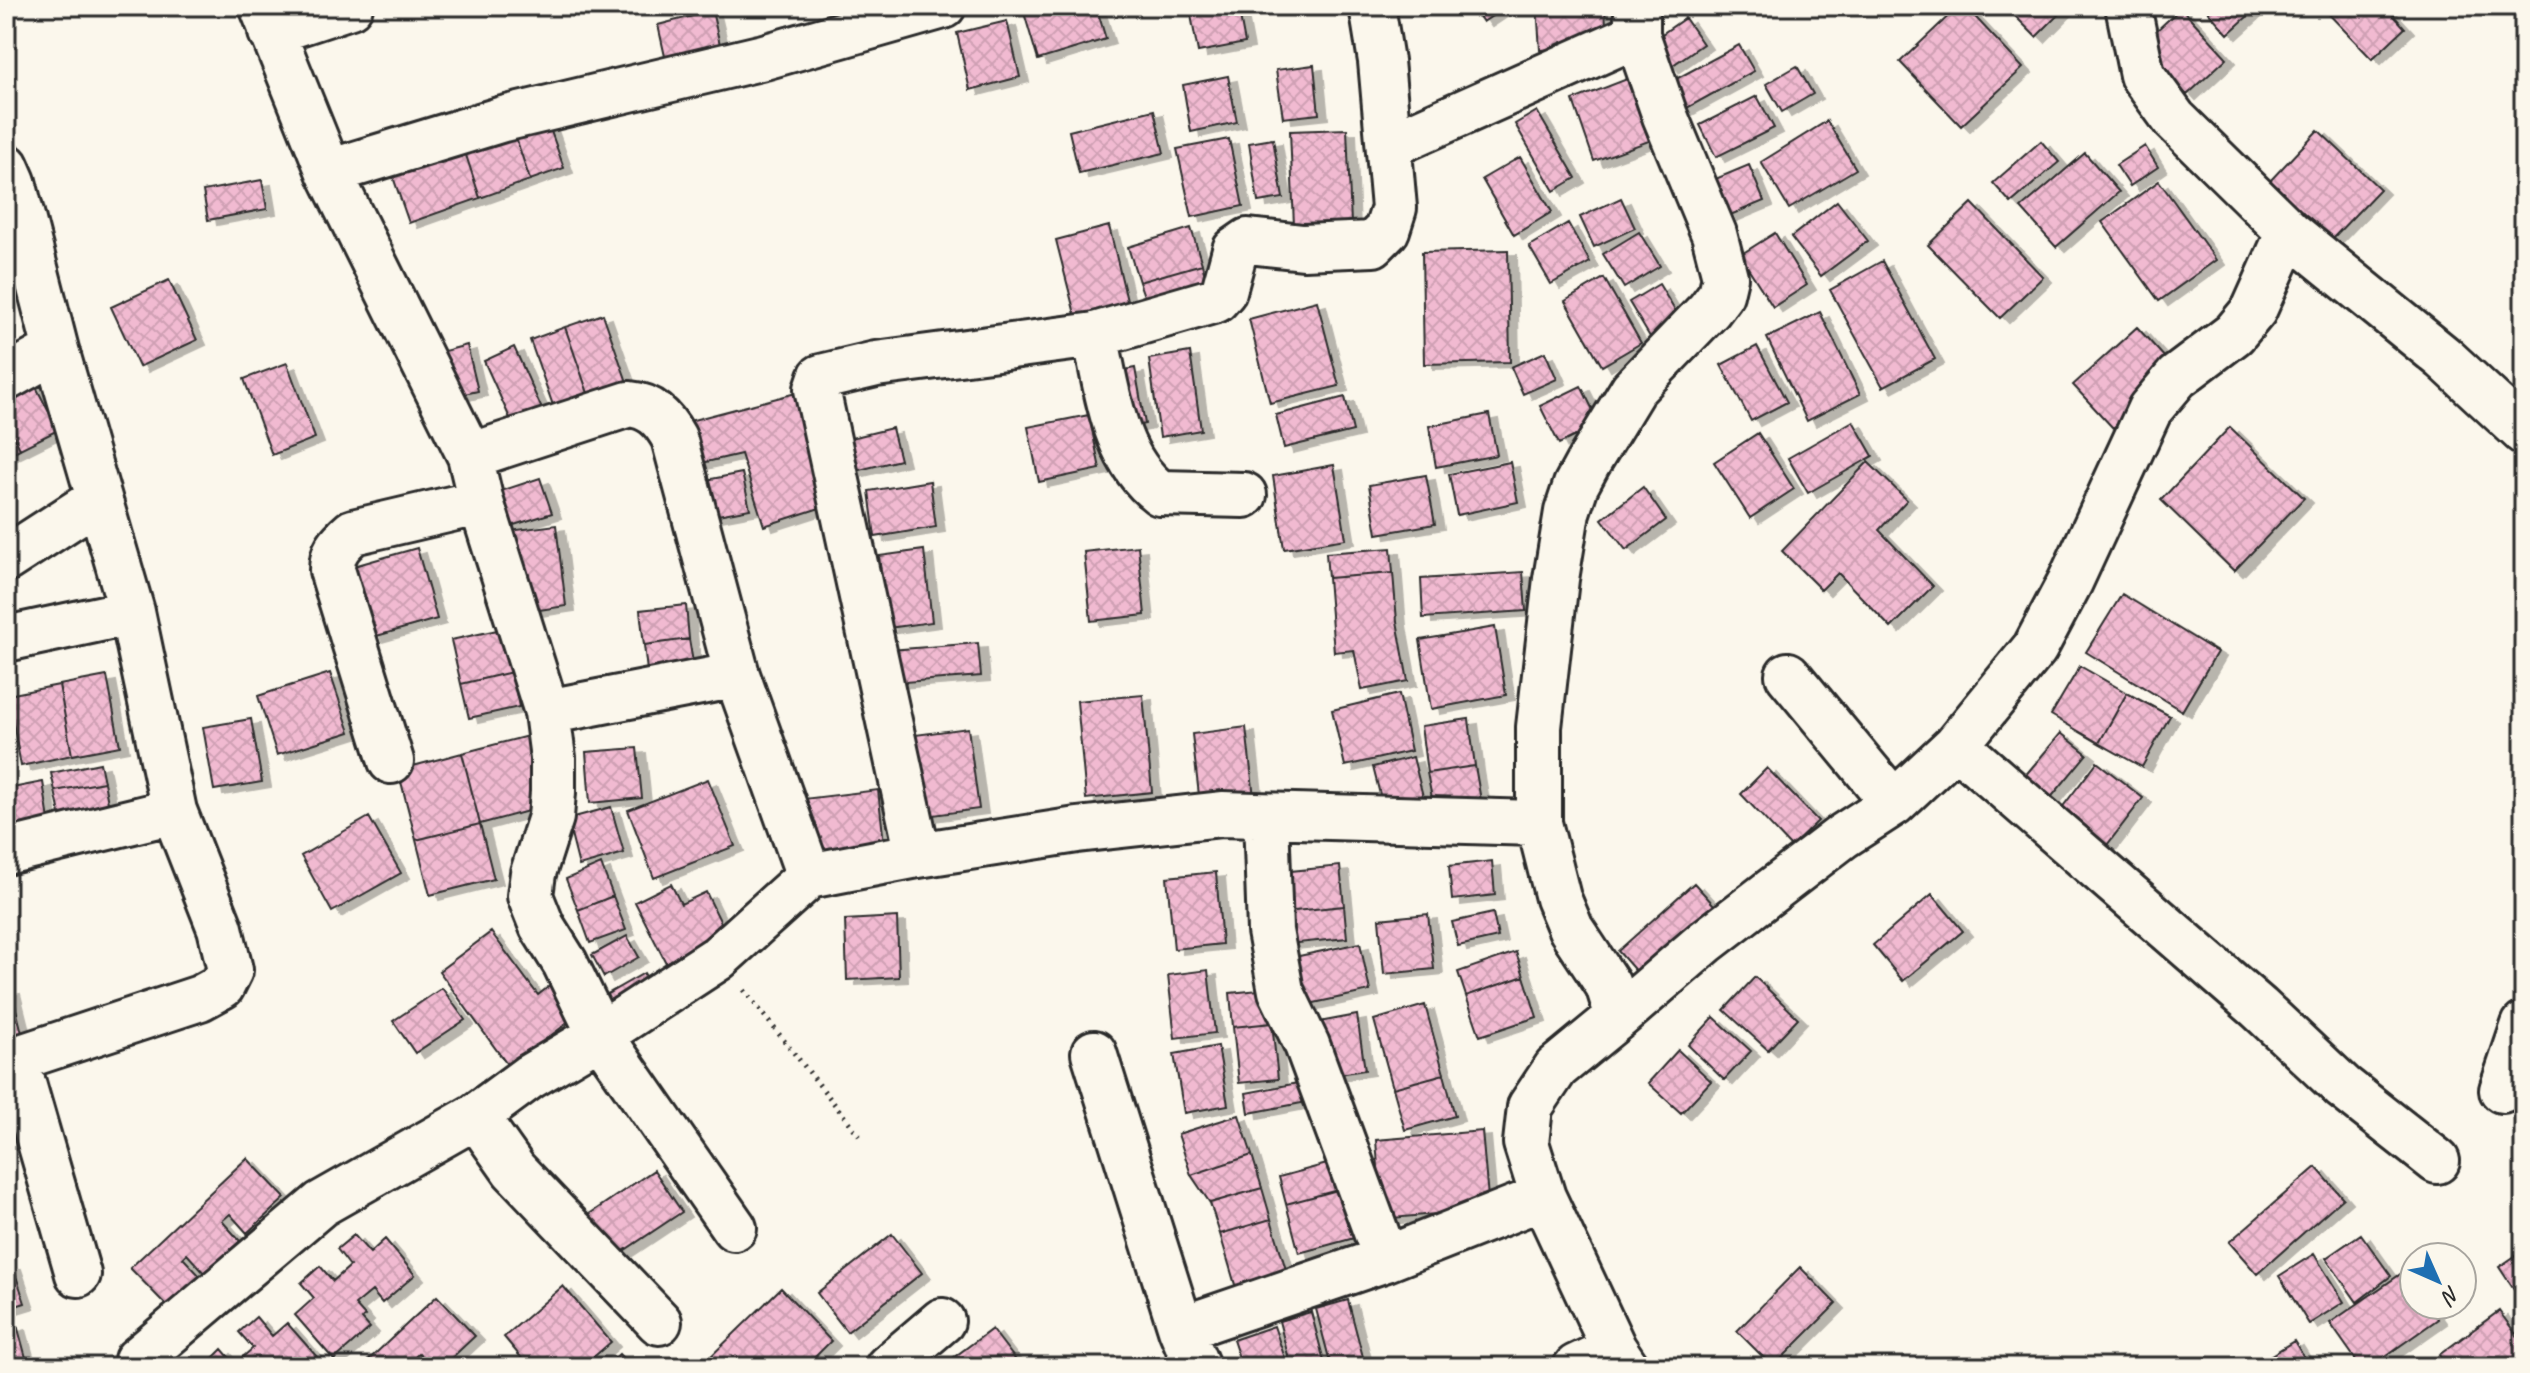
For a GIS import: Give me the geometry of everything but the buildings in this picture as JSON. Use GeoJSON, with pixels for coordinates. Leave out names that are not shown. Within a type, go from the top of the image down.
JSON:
{"type":"FeatureCollection","features":[{"type":"Feature","properties":{"kind":"street"},"geometry":{"type":"LineString","coordinates":[[350,6],[267,19],[329,172],[470,456],[481,502],[547,712],[553,758],[551,817],[533,873],[530,896],[542,926],[565,963],[600,1035],[734,1228]]}},
{"type":"Feature","properties":{"kind":"street"},"geometry":{"type":"LineString","coordinates":[[329,172],[503,119],[764,57],[943,6]]}},
{"type":"Feature","properties":{"kind":"street"},"geometry":{"type":"LineString","coordinates":[[918,855],[817,389],[821,377],[850,369],[1095,335],[1216,300],[1224,291],[1235,250],[1248,241],[1303,247],[1373,244],[1387,230],[1394,208],[1390,145],[1372,6]]}},
{"type":"Feature","properties":{"kind":"street"},"geometry":{"type":"LineString","coordinates":[[2128,6],[2142,75],[2174,119],[2289,232],[2444,358],[2524,432]]}},
{"type":"Feature","properties":{"kind":"street"},"geometry":{"type":"LineString","coordinates":[[1390,145],[1637,21],[1665,116],[1714,234],[1725,277],[1721,294],[1633,389],[1576,485],[1567,512],[1556,579],[1539,727],[1539,823],[1558,898],[1571,929],[1608,985],[1618,1017]]}},
{"type":"Feature","properties":{"kind":"street"},"geometry":{"type":"LineString","coordinates":[[6,166],[13,182],[97,500],[132,612],[174,811],[220,928],[230,970],[222,986],[200,998],[11,1060],[78,1274]]}},
{"type":"Feature","properties":{"kind":"street"},"geometry":{"type":"LineString","coordinates":[[1605,1361],[1543,1197],[1526,1143],[1530,1107],[1556,1068],[1705,942],[1843,836],[1894,803],[1956,745],[2035,648],[2070,582],[2150,409],[2177,377],[2234,334],[2254,310],[2289,232]]}},
{"type":"Feature","properties":{"kind":"street"},"geometry":{"type":"LineString","coordinates":[[1095,335],[1116,428],[1131,460],[1149,485],[1160,493],[1244,495]]}},
{"type":"Feature","properties":{"kind":"street"},"geometry":{"type":"LineString","coordinates":[[6,378],[56,350]]}},
{"type":"Feature","properties":{"kind":"street"},"geometry":{"type":"LineString","coordinates":[[470,456],[629,404],[644,405],[658,416],[674,438],[737,675],[809,876]]}},
{"type":"Feature","properties":{"kind":"street"},"geometry":{"type":"LineString","coordinates":[[6,559],[97,500]]}},
{"type":"Feature","properties":{"kind":"street"},"geometry":{"type":"LineString","coordinates":[[391,761],[332,570],[332,555],[353,532],[481,502]]}},
{"type":"Feature","properties":{"kind":"street"},"geometry":{"type":"LineString","coordinates":[[6,639],[132,612]]}},
{"type":"Feature","properties":{"kind":"street"},"geometry":{"type":"LineString","coordinates":[[547,712],[737,675]]}},
{"type":"Feature","properties":{"kind":"street"},"geometry":{"type":"LineString","coordinates":[[1788,675],[1894,803]]}},
{"type":"Feature","properties":{"kind":"street"},"geometry":{"type":"LineString","coordinates":[[1956,745],[2259,1008],[2343,1087],[2437,1161]]}},
{"type":"Feature","properties":{"kind":"street"},"geometry":{"type":"LineString","coordinates":[[6,852],[174,811]]}},
{"type":"Feature","properties":{"kind":"street"},"geometry":{"type":"LineString","coordinates":[[137,1365],[321,1204],[476,1116],[529,1077],[718,958],[809,876],[1077,830],[1222,814],[1539,823]]}},
{"type":"Feature","properties":{"kind":"street"},"geometry":{"type":"LineString","coordinates":[[1266,817],[1270,931],[1281,991],[1307,1045],[1386,1259]]}},
{"type":"Feature","properties":{"kind":"street"},"geometry":{"type":"LineString","coordinates":[[2502,1090],[2524,1025]]}},
{"type":"Feature","properties":{"kind":"street"},"geometry":{"type":"LineString","coordinates":[[1094,1053],[1189,1348],[1386,1259],[1543,1197]]}},
{"type":"Feature","properties":{"kind":"street"},"geometry":{"type":"LineString","coordinates":[[476,1116],[524,1180],[659,1322]]}},
{"type":"Feature","properties":{"kind":"street"},"geometry":{"type":"LineString","coordinates":[[888,1367],[942,1321]]}},
{"type":"Feature","properties":{"kind":"path"},"geometry":{"type":"LineString","coordinates":[[718,958],[863,1140]]}}]}
